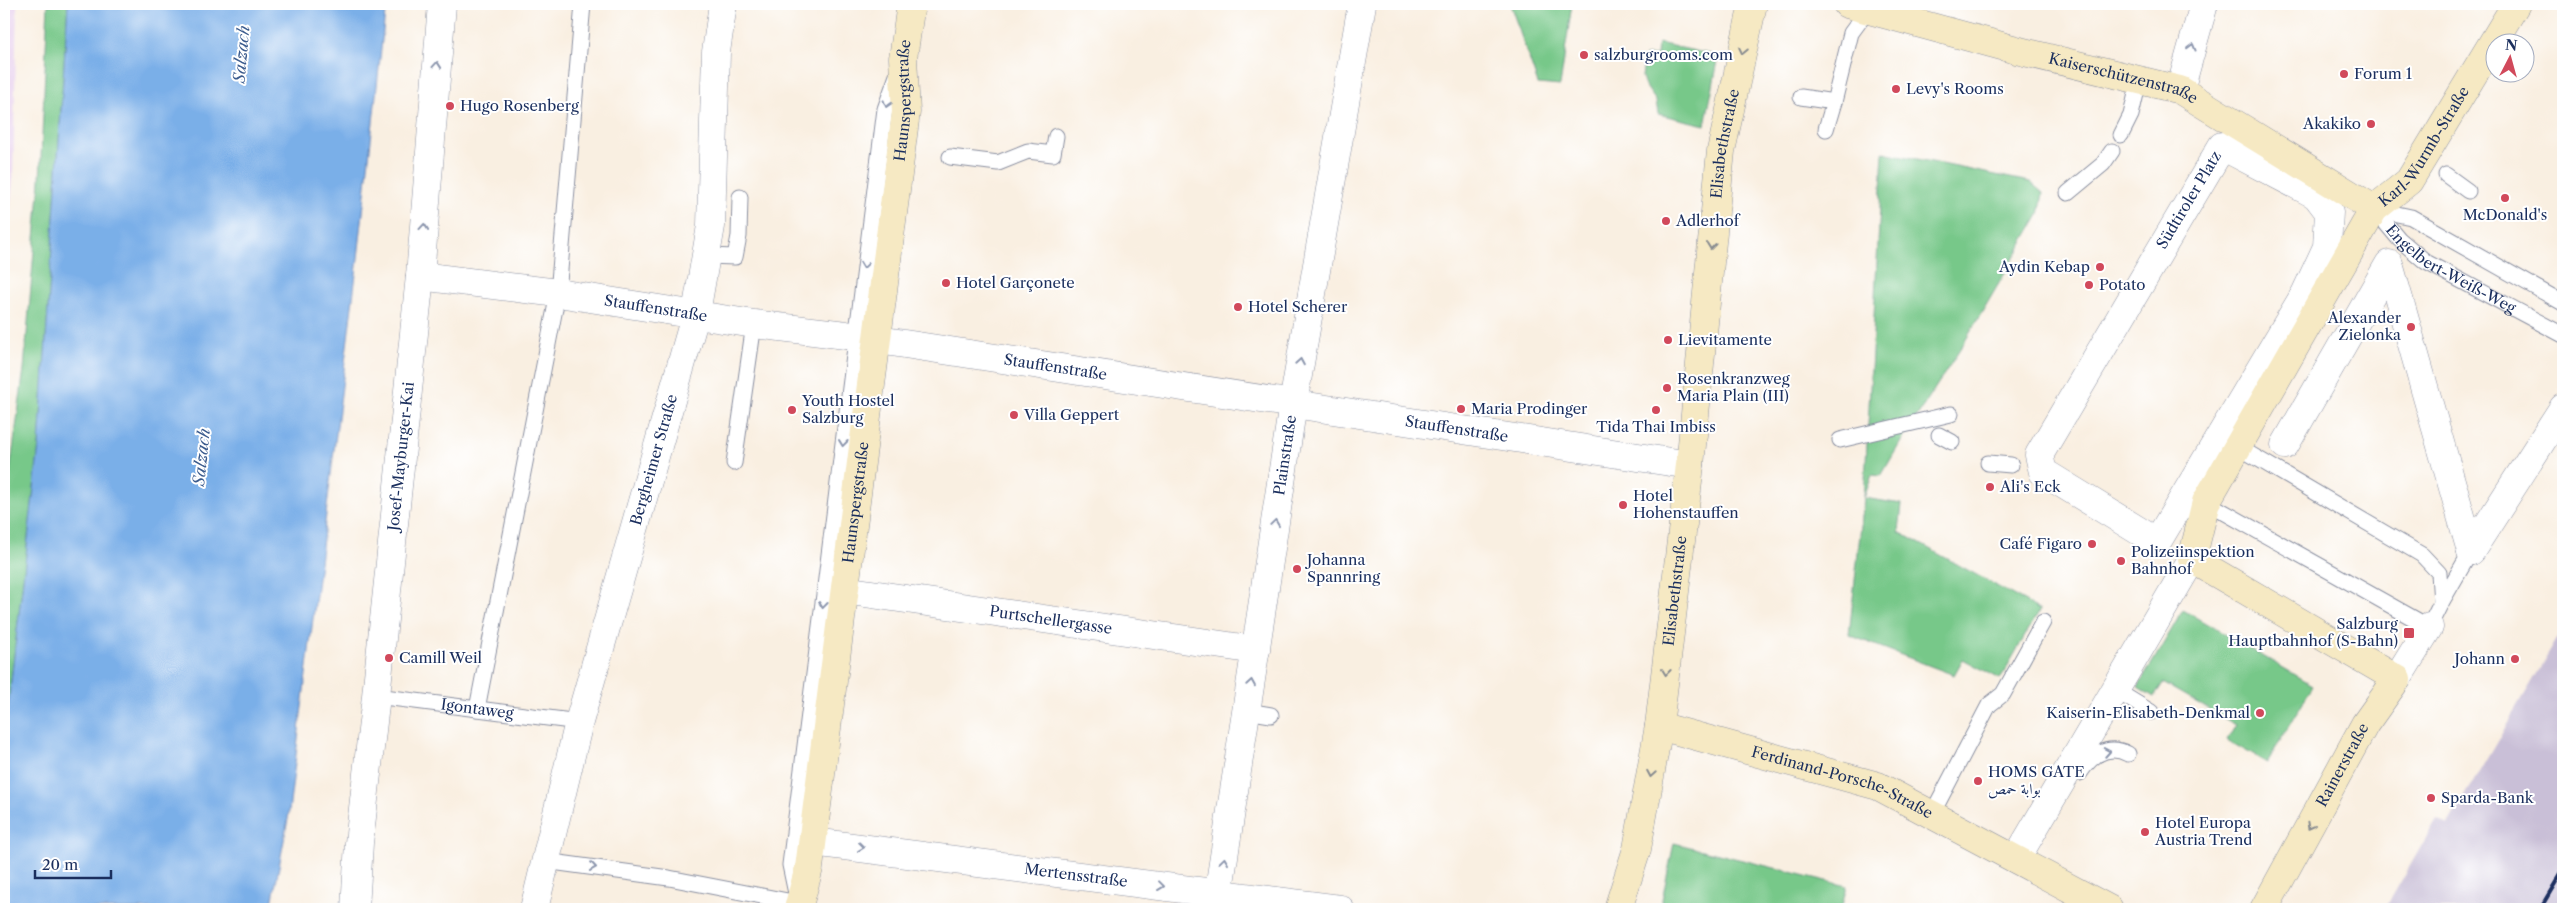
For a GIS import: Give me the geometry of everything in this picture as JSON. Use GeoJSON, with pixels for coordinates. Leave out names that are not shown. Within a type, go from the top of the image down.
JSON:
{"type":"FeatureCollection","features":[{"type":"Feature","properties":{"kind":"street","name":"Josef-Mayburger-Kai"},"geometry":{"type":"LineString","coordinates":[[355,909],[359,843],[420,276],[442,4]]}},
{"type":"Feature","properties":{"kind":"street","name":"Bergheimer Straße"},"geometry":{"type":"LineString","coordinates":[[534,909],[579,722],[696,314],[711,226],[716,52],[723,4]]}},
{"type":"Feature","properties":{"kind":"street","name":"Haunspergstraße"},"geometry":{"type":"LineString","coordinates":[[798,906],[809,868],[813,842],[844,590],[866,338],[906,112],[903,58],[911,4]]}},
{"type":"Feature","properties":{"kind":"street","name":"Plainstraße"},"geometry":{"type":"LineString","coordinates":[[1218,901],[1259,713],[1256,650],[1293,404],[1362,4]]}},
{"type":"Feature","properties":{"kind":"street","name":"Elisabethstraße"},"geometry":{"type":"LineString","coordinates":[[1618,909],[1637,849],[1659,726],[1690,465],[1721,151],[1753,4]]}},
{"type":"Feature","properties":{"kind":"street"},"geometry":{"type":"LineString","coordinates":[[2180,90],[2204,4]]}},
{"type":"Feature","properties":{"kind":"street","name":"Karl-Wurmb-Straße"},"geometry":{"type":"LineString","coordinates":[[2374,209],[2409,181],[2516,4]]}},
{"type":"Feature","properties":{"kind":"street","name":"Kaiserschützenstraße"},"geometry":{"type":"LineString","coordinates":[[1856,6],[2139,81],[2180,90],[2374,209]]}},
{"type":"Feature","properties":{"kind":"street","name":"Südtiroler Platz"},"geometry":{"type":"LineString","coordinates":[[2222,146],[2316,195],[2329,212],[2327,247],[2305,294],[2157,542],[2042,472],[2039,455],[2222,146]]}},
{"type":"Feature","properties":{"kind":"street"},"geometry":{"type":"LineString","coordinates":[[2016,859],[2192,558],[2206,502],[2374,209]]}},
{"type":"Feature","properties":{"kind":"street"},"geometry":{"type":"LineString","coordinates":[[2285,445],[2389,264],[2471,551]]}},
{"type":"Feature","properties":{"kind":"street","name":"Stauffenstraße"},"geometry":{"type":"LineString","coordinates":[[420,276],[558,293],[754,324],[866,338],[1690,465]]}},
{"type":"Feature","properties":{"kind":"street"},"geometry":{"type":"LineString","coordinates":[[2471,551],[2563,408]]}},
{"type":"Feature","properties":{"kind":"street"},"geometry":{"type":"LineString","coordinates":[[2192,558],[2397,678]]}},
{"type":"Feature","properties":{"kind":"street","name":"Purtschellergasse"},"geometry":{"type":"LineString","coordinates":[[844,590],[1256,650]]}},
{"type":"Feature","properties":{"kind":"street","name":"Rainerstraße"},"geometry":{"type":"LineString","coordinates":[[2264,909],[2365,724],[2429,627]]}},
{"type":"Feature","properties":{"kind":"street","name":"Ferdinand-Porsche-Straße"},"geometry":{"type":"LineString","coordinates":[[1659,726],[1878,786],[2109,909]]}},
{"type":"Feature","properties":{"kind":"street","name":"Mertensstraße"},"geometry":{"type":"LineString","coordinates":[[813,842],[1218,901],[1340,909]]}},
{"type":"Feature","properties":{"kind":"lane"},"geometry":{"type":"LineString","coordinates":[[476,709],[558,293],[583,4]]}},
{"type":"Feature","properties":{"kind":"lane"},"geometry":{"type":"LineString","coordinates":[[1826,129],[1851,33],[1862,18],[1856,6]]}},
{"type":"Feature","properties":{"kind":"lane"},"geometry":{"type":"LineString","coordinates":[[2121,135],[2131,115],[2139,81]]}},
{"type":"Feature","properties":{"kind":"lane"},"geometry":{"type":"LineString","coordinates":[[1800,97],[1834,102]]}},
{"type":"Feature","properties":{"kind":"lane"},"geometry":{"type":"LineString","coordinates":[[950,157],[998,163],[1028,151],[1053,154],[1056,136]]}},
{"type":"Feature","properties":{"kind":"lane"},"geometry":{"type":"LineString","coordinates":[[2068,193],[2103,164],[2112,151]]}},
{"type":"Feature","properties":{"kind":"lane"},"geometry":{"type":"LineString","coordinates":[[2446,175],[2468,191]]}},
{"type":"Feature","properties":{"kind":"lane"},"geometry":{"type":"LineString","coordinates":[[707,256],[735,258],[739,236],[740,197]]}},
{"type":"Feature","properties":{"kind":"lane","name":"Engelbert-Weiß-Weg"},"geometry":{"type":"LineString","coordinates":[[2374,209],[2411,217],[2563,303]]}},
{"type":"Feature","properties":{"kind":"lane","name":"Engelbert-Weiß-Weg"},"geometry":{"type":"LineString","coordinates":[[2374,209],[2399,239],[2426,262],[2563,335]]}},
{"type":"Feature","properties":{"kind":"lane"},"geometry":{"type":"LineString","coordinates":[[734,463],[754,324]]}},
{"type":"Feature","properties":{"kind":"lane"},"geometry":{"type":"LineString","coordinates":[[545,861],[670,878],[798,906],[790,865],[866,338]]}},
{"type":"Feature","properties":{"kind":"lane"},"geometry":{"type":"LineString","coordinates":[[1840,440],[1951,414]]}},
{"type":"Feature","properties":{"kind":"lane"},"geometry":{"type":"LineString","coordinates":[[2238,447],[2422,554],[2439,573],[2441,603]]}},
{"type":"Feature","properties":{"kind":"lane"},"geometry":{"type":"LineString","coordinates":[[1988,463],[2011,465]]}},
{"type":"Feature","properties":{"kind":"lane"},"geometry":{"type":"LineString","coordinates":[[2206,502],[2429,627],[2471,551]]}},
{"type":"Feature","properties":{"kind":"lane"},"geometry":{"type":"LineString","coordinates":[[1932,814],[1989,705],[2002,694],[2043,622]]}},
{"type":"Feature","properties":{"kind":"lane"},"geometry":{"type":"LineString","coordinates":[[2115,690],[2151,712]]}},
{"type":"Feature","properties":{"kind":"lane","name":"Igontaweg"},"geometry":{"type":"LineString","coordinates":[[376,696],[579,722]]}},
{"type":"Feature","properties":{"kind":"lane"},"geometry":{"type":"LineString","coordinates":[[2031,833],[2047,830],[2089,760],[2102,752],[2114,750],[2128,754]]}},
{"type":"Feature","properties":{"kind":"shaded area"},"geometry":{"type":"Polygon","coordinates":[[[4,4],[17,4],[13,179],[4,284],[4,4]]]}},
{"type":"Feature","properties":{"kind":"shaded area"},"geometry":{"type":"Polygon","coordinates":[[[2563,629],[2563,909],[2385,909],[2437,819],[2448,825],[2563,629]]]}},
{"type":"Feature","properties":{"kind":"green space"},"geometry":{"type":"Polygon","coordinates":[[[48,4],[68,4],[39,446],[4,740],[4,515],[24,369],[40,180],[48,4]]]}},
{"type":"Feature","properties":{"kind":"green space"},"geometry":{"type":"Polygon","coordinates":[[[1510,4],[1572,4],[1560,86],[1538,84],[1510,4]]]}},
{"type":"Feature","properties":{"kind":"green space"},"geometry":{"type":"Polygon","coordinates":[[[1658,43],[1719,56],[1705,125],[1658,114],[1656,101],[1644,84],[1642,77],[1645,56],[1657,56],[1658,43]]]}},
{"type":"Feature","properties":{"kind":"green space"},"geometry":{"type":"Polygon","coordinates":[[[1883,152],[2030,182],[2043,193],[2039,215],[1961,348],[1906,433],[1881,476],[1872,475],[1864,498],[1883,152]]]}},
{"type":"Feature","properties":{"kind":"green space"},"geometry":{"type":"Polygon","coordinates":[[[1864,498],[1902,504],[1899,532],[2040,610],[2000,679],[1963,659],[1954,675],[1849,635],[1864,498]]]}},
{"type":"Feature","properties":{"kind":"green space"},"geometry":{"type":"Polygon","coordinates":[[[2183,610],[2313,685],[2267,763],[2227,740],[2236,725],[2163,683],[2154,697],[2138,687],[2183,610]]]}},
{"type":"Feature","properties":{"kind":"green space"},"geometry":{"type":"Polygon","coordinates":[[[1674,843],[1847,886],[1841,909],[1660,909],[1674,843]]]}},
{"type":"Feature","properties":{"kind":"water","name":"Salzach"},"geometry":{"type":"Polygon","coordinates":[[[68,4],[386,4],[358,258],[288,819],[271,909],[4,909],[4,740],[39,446],[68,4]]]}},
{"type":"Feature","properties":{"kind":"railway"},"geometry":{"type":"LineString","coordinates":[[2540,909],[2563,870]]}},
{"type":"Feature","properties":{"kind":"place","name":"salzburgrooms.com"},"geometry":{"type":"Point","coordinates":[1584,55]}},
{"type":"Feature","properties":{"kind":"place","name":"Forum 1"},"geometry":{"type":"Point","coordinates":[2344,74]}},
{"type":"Feature","properties":{"kind":"place","name":"Levy's Rooms"},"geometry":{"type":"Point","coordinates":[1896,89]}},
{"type":"Feature","properties":{"kind":"place","name":"Hugo Rosenberg"},"geometry":{"type":"Point","coordinates":[450,106]}},
{"type":"Feature","properties":{"kind":"place","name":"Akakiko"},"geometry":{"type":"Point","coordinates":[2371,124]}},
{"type":"Feature","properties":{"kind":"place","name":"McDonald's"},"geometry":{"type":"Point","coordinates":[2505,198]}},
{"type":"Feature","properties":{"kind":"place","name":"Adlerhof"},"geometry":{"type":"Point","coordinates":[1666,221]}},
{"type":"Feature","properties":{"kind":"place","name":"Aydin Kebap"},"geometry":{"type":"Point","coordinates":[2100,267]}},
{"type":"Feature","properties":{"kind":"place","name":"Hotel Garçonete"},"geometry":{"type":"Point","coordinates":[946,283]}},
{"type":"Feature","properties":{"kind":"place","name":"Potato"},"geometry":{"type":"Point","coordinates":[2089,285]}},
{"type":"Feature","properties":{"kind":"place","name":"Hotel Scherer"},"geometry":{"type":"Point","coordinates":[1238,307]}},
{"type":"Feature","properties":{"kind":"place","name":"Alexander Zielonka"},"geometry":{"type":"Point","coordinates":[2411,327]}},
{"type":"Feature","properties":{"kind":"place","name":"Lievitamente"},"geometry":{"type":"Point","coordinates":[1668,340]}},
{"type":"Feature","properties":{"kind":"place","name":"Rosenkranzweg Maria Plain (III)"},"geometry":{"type":"Point","coordinates":[1667,388]}},
{"type":"Feature","properties":{"kind":"place","name":"Maria Prodinger"},"geometry":{"type":"Point","coordinates":[1461,409]}},
{"type":"Feature","properties":{"kind":"place","name":"Youth Hostel Salzburg"},"geometry":{"type":"Point","coordinates":[792,410]}},
{"type":"Feature","properties":{"kind":"place","name":"Tida Thai Imbiss"},"geometry":{"type":"Point","coordinates":[1656,410]}},
{"type":"Feature","properties":{"kind":"place","name":"Villa Geppert"},"geometry":{"type":"Point","coordinates":[1014,415]}},
{"type":"Feature","properties":{"kind":"place","name":"Ali's Eck"},"geometry":{"type":"Point","coordinates":[1990,487]}},
{"type":"Feature","properties":{"kind":"place","name":"Hotel Hohenstauffen"},"geometry":{"type":"Point","coordinates":[1623,505]}},
{"type":"Feature","properties":{"kind":"place","name":"Café Figaro"},"geometry":{"type":"Point","coordinates":[2092,544]}},
{"type":"Feature","properties":{"kind":"place","name":"Polizeiinspektion Bahnhof"},"geometry":{"type":"Point","coordinates":[2121,561]}},
{"type":"Feature","properties":{"kind":"place","name":"Johanna Spannring"},"geometry":{"type":"Point","coordinates":[1297,569]}},
{"type":"Feature","properties":{"kind":"place","name":"Salzburg Hauptbahnhof (S-Bahn)"},"geometry":{"type":"Point","coordinates":[2409,633]}},
{"type":"Feature","properties":{"kind":"place","name":"Camill Weil"},"geometry":{"type":"Point","coordinates":[389,658]}},
{"type":"Feature","properties":{"kind":"place","name":"Johann"},"geometry":{"type":"Point","coordinates":[2515,659]}},
{"type":"Feature","properties":{"kind":"place","name":"Kaiserin-Elisabeth-Denkmal"},"geometry":{"type":"Point","coordinates":[2260,713]}},
{"type":"Feature","properties":{"kind":"place","name":"HOMS GATE بوابة حمص"},"geometry":{"type":"Point","coordinates":[1978,781]}},
{"type":"Feature","properties":{"kind":"place","name":"Sparda-Bank"},"geometry":{"type":"Point","coordinates":[2431,798]}},
{"type":"Feature","properties":{"kind":"place","name":"Hotel Europa Austria Trend"},"geometry":{"type":"Point","coordinates":[2145,832]}}]}
